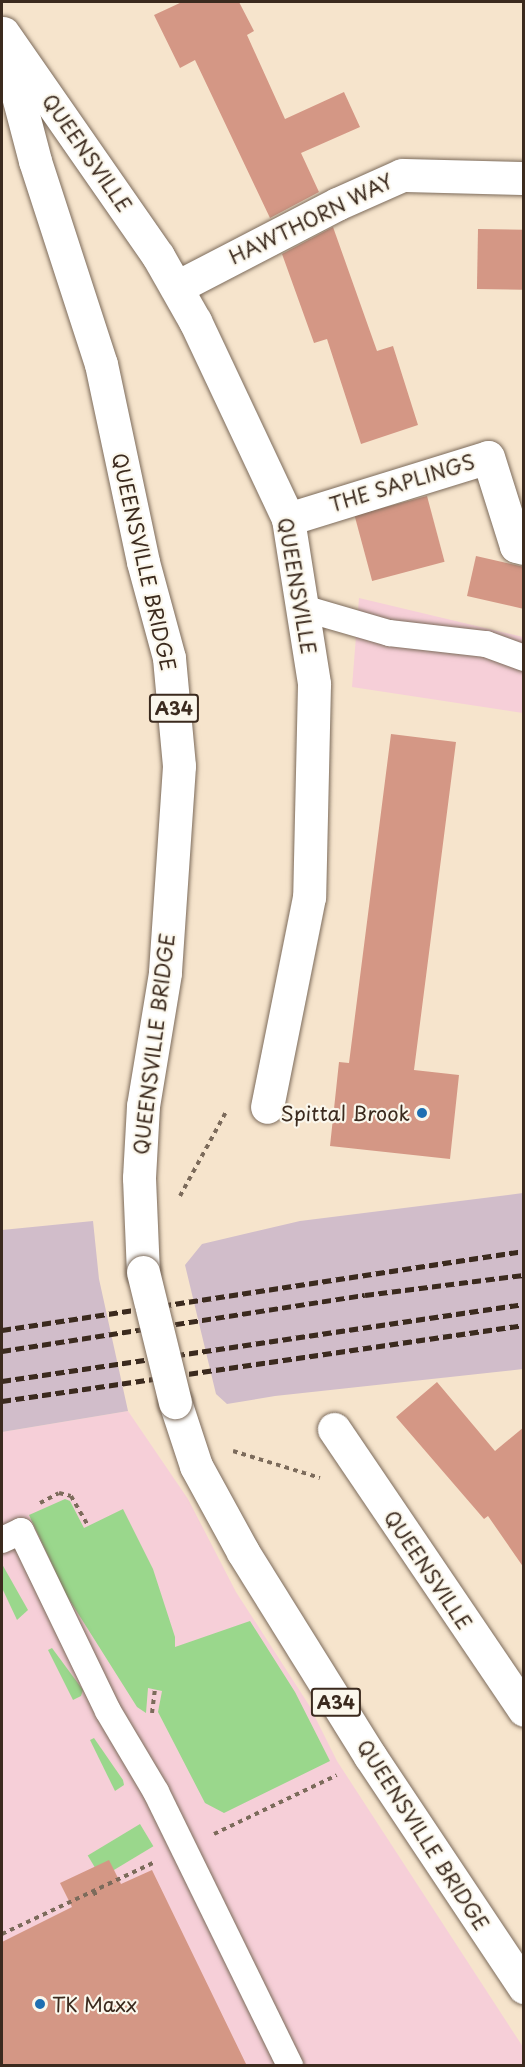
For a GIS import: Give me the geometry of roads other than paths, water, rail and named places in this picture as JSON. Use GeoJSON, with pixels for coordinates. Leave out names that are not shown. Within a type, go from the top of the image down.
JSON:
{"type":"FeatureCollection","features":[{"type":"Feature","properties":{"kind":"main road","name":"QUEENSVILLE BRIDGE"},"geometry":{"type":"LineString","coordinates":[[2,33],[35,161],[101,364],[143,561],[169,658],[179,766],[165,973],[143,1106],[140,1178],[143,1272],[176,1402],[196,1466],[243,1552],[370,1756],[524,1988]]}},
{"type":"Feature","properties":{"kind":"main road","name":"QUEENSVILLE"},"geometry":{"type":"LineString","coordinates":[[2,33],[177,287],[288,519],[314,684],[309,897],[267,1107]]}},
{"type":"Feature","properties":{"kind":"main road","name":"HAWTHORN WAY"},"geometry":{"type":"LineString","coordinates":[[177,287],[402,175],[524,178]]}},
{"type":"Feature","properties":{"kind":"main road","name":"THE SAPLINGS"},"geometry":{"type":"LineString","coordinates":[[288,519],[488,457],[516,546],[524,548]]}},
{"type":"Feature","properties":{"kind":"main road","name":"QUEENSVILLE"},"geometry":{"type":"LineString","coordinates":[[334,1430],[524,1710]]}},
{"type":"Feature","properties":{"kind":"lane"},"geometry":{"type":"LineString","coordinates":[[303,608],[389,633],[486,644],[524,658]]}},
{"type":"Feature","properties":{"kind":"lane"},"geometry":{"type":"LineString","coordinates":[[2,1540],[21,1531],[108,1711],[156,1792],[182,1850],[290,2066]]}},
{"type":"Feature","properties":{"kind":"railway"},"geometry":{"type":"LineString","coordinates":[[2,1330],[524,1251]]}},
{"type":"Feature","properties":{"kind":"railway"},"geometry":{"type":"LineString","coordinates":[[2,1351],[365,1295],[524,1275]]}},
{"type":"Feature","properties":{"kind":"railway"},"geometry":{"type":"LineString","coordinates":[[2,1381],[524,1304]]}},
{"type":"Feature","properties":{"kind":"railway"},"geometry":{"type":"LineString","coordinates":[[2,1401],[524,1325]]}},
{"type":"Feature","properties":{"kind":"place","name":"Spittal Brook"},"geometry":{"type":"Point","coordinates":[422,1113]}},
{"type":"Feature","properties":{"kind":"place","name":"TK Maxx"},"geometry":{"type":"Point","coordinates":[40,2004]}}]}
